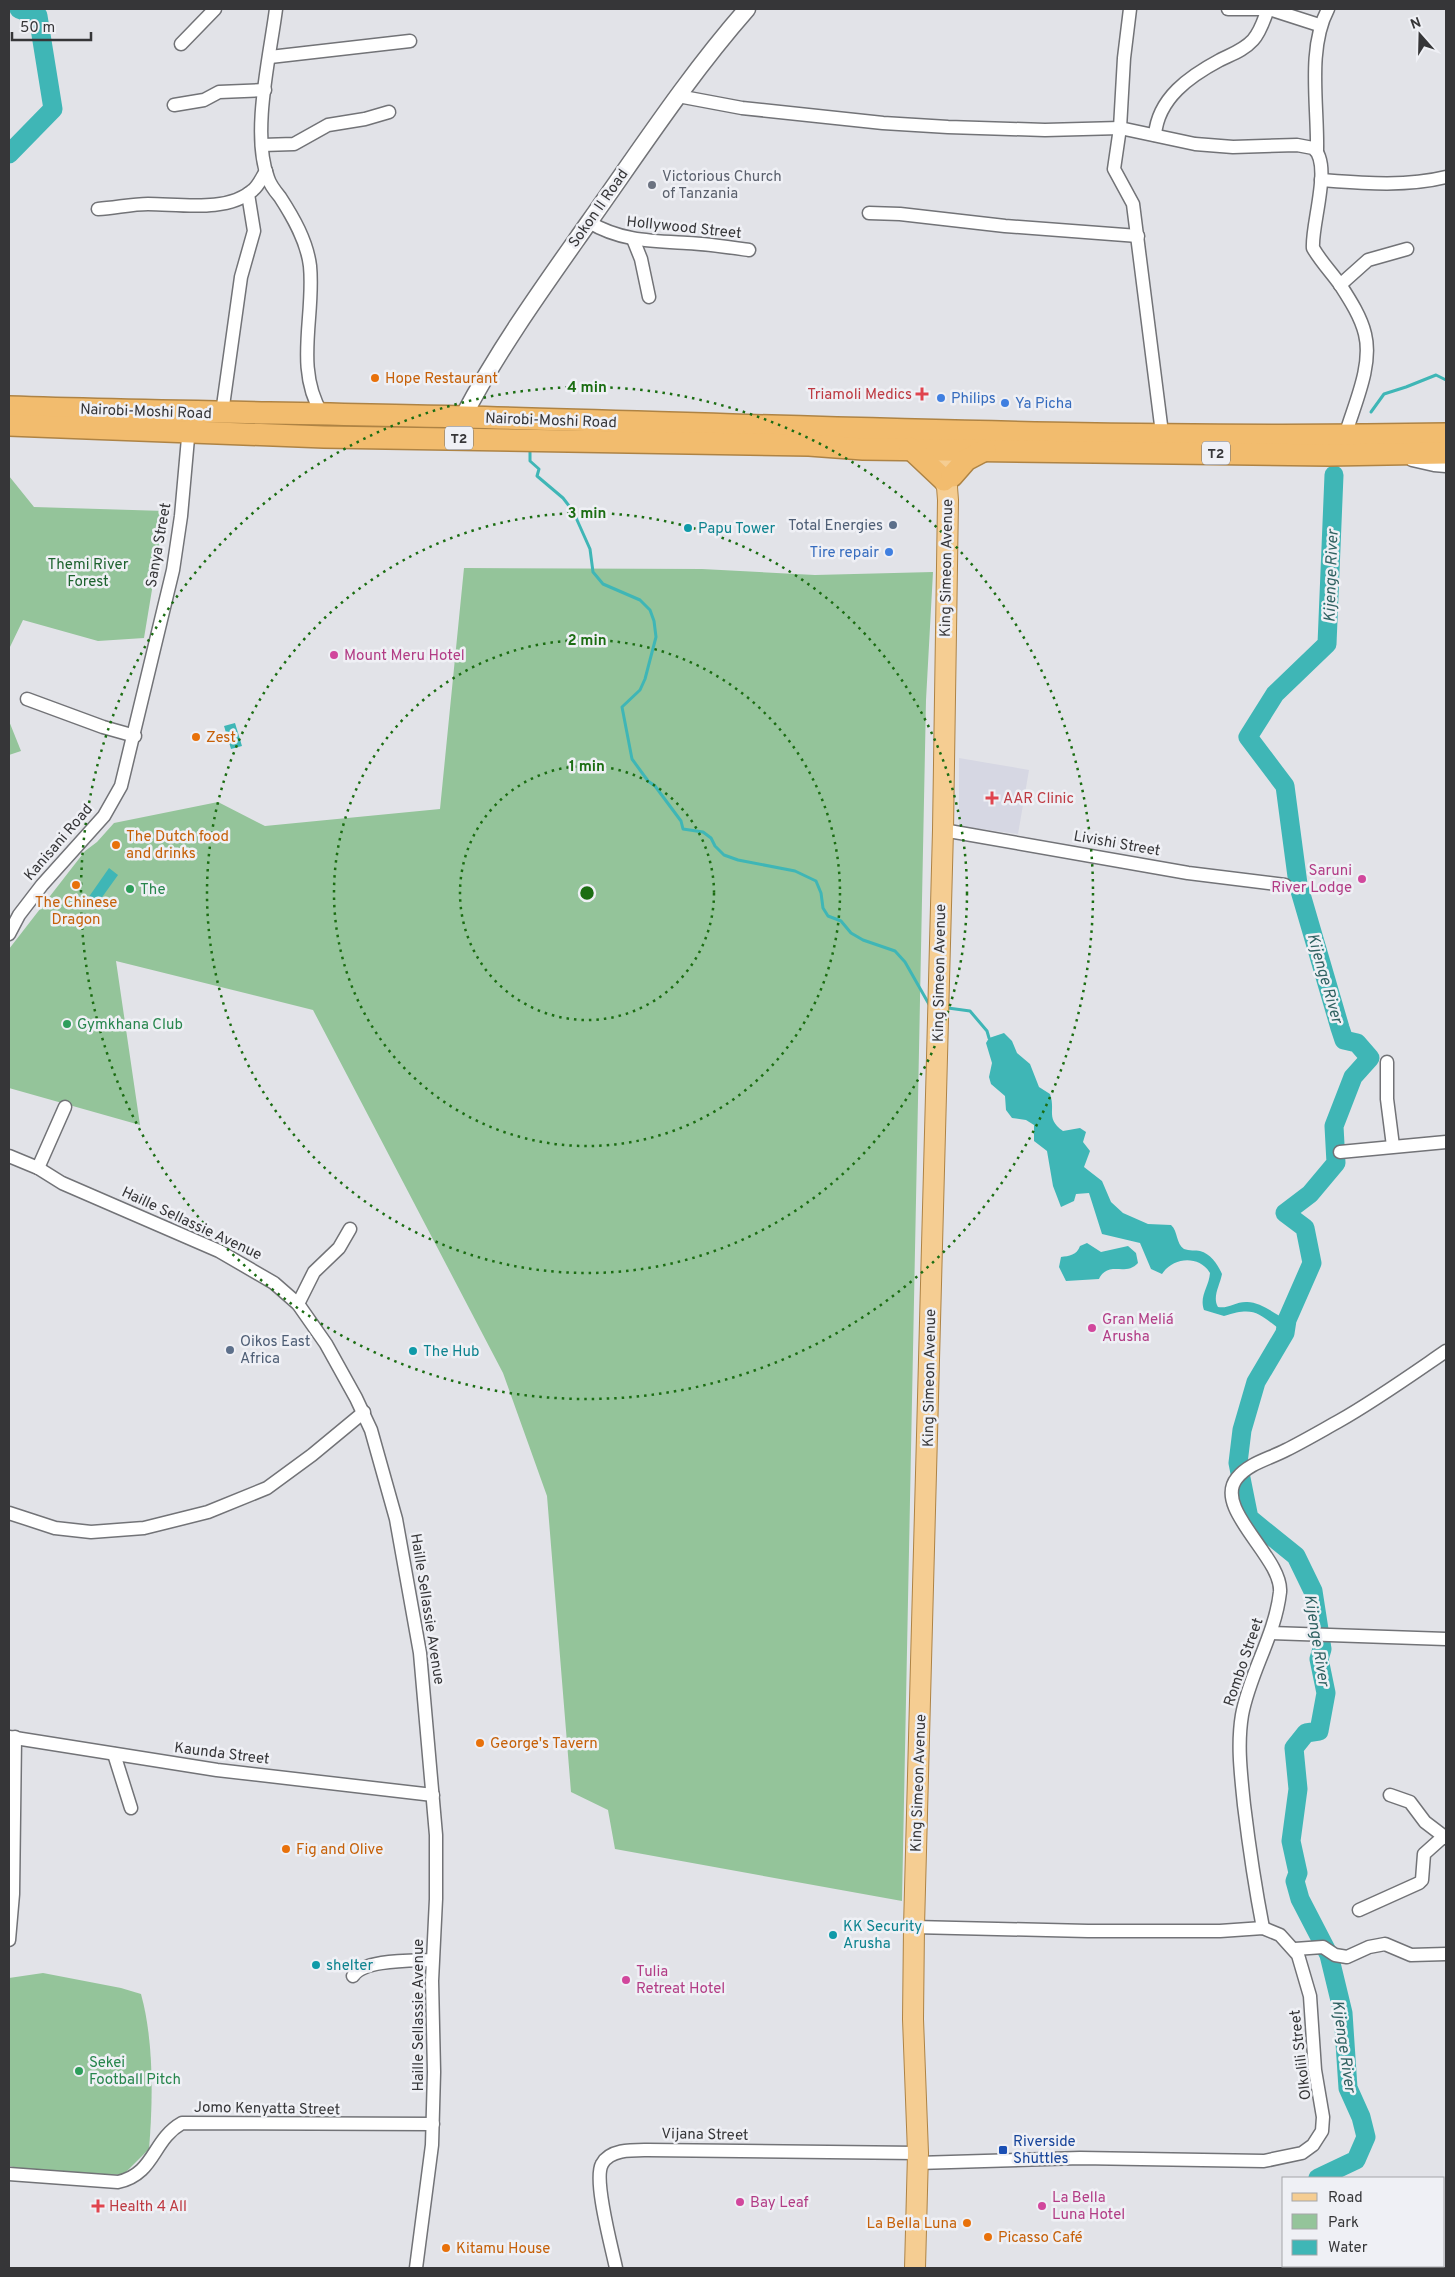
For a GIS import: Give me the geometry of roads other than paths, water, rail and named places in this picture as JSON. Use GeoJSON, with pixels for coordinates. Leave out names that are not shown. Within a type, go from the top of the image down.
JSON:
{"type":"FeatureCollection","features":[{"type":"Feature","properties":{"kind":"highway","name":"Nairobi-Moshi Road"},"geometry":{"type":"LineString","coordinates":[[9,408],[190,422],[324,437],[910,448],[950,440]]}},
{"type":"Feature","properties":{"kind":"highway","name":"Nairobi-Moshi Road"},"geometry":{"type":"LineString","coordinates":[[9,425],[190,422],[222,413],[322,414],[463,417],[950,440]]}},
{"type":"Feature","properties":{"kind":"highway","name":"T2"},"geometry":{"type":"LineString","coordinates":[[950,440],[985,450],[1010,441],[1162,434],[1345,436],[1446,434]]}},
{"type":"Feature","properties":{"kind":"highway","name":"T2"},"geometry":{"type":"LineString","coordinates":[[950,440],[1329,455],[1446,452]]}},
{"type":"Feature","properties":{"kind":"highway"},"geometry":{"type":"LineString","coordinates":[[910,448],[948,481],[966,460],[985,450]]}},
{"type":"Feature","properties":{"kind":"main road","name":"King Simeon Avenue"},"geometry":{"type":"LineString","coordinates":[[915,2268],[917,2158],[913,2019],[914,1927],[943,830],[950,440]]}},
{"type":"Feature","properties":{"kind":"street"},"geometry":{"type":"LineString","coordinates":[[181,44],[215,9]]}},
{"type":"Feature","properties":{"kind":"street"},"geometry":{"type":"LineString","coordinates":[[276,9],[265,90],[262,145],[266,171],[298,230],[308,253],[310,276],[307,377],[313,400],[322,414]]}},
{"type":"Feature","properties":{"kind":"street","name":"Sokon II Road"},"geometry":{"type":"LineString","coordinates":[[463,417],[527,309],[678,96],[747,9]]}},
{"type":"Feature","properties":{"kind":"street"},"geometry":{"type":"LineString","coordinates":[[1130,9],[1124,58],[1120,128],[1114,169],[1133,204],[1162,434]]}},
{"type":"Feature","properties":{"kind":"street"},"geometry":{"type":"LineString","coordinates":[[1228,9],[1263,9]]}},
{"type":"Feature","properties":{"kind":"street"},"geometry":{"type":"LineString","coordinates":[[1155,135],[1158,114],[1164,105],[1187,81],[1254,39],[1269,9],[1319,25]]}},
{"type":"Feature","properties":{"kind":"street"},"geometry":{"type":"LineString","coordinates":[[1328,9],[1319,25],[1316,48],[1317,150],[1320,158],[1321,180],[1313,248],[1340,285],[1358,316],[1365,334],[1367,352],[1360,388],[1345,436]]}},
{"type":"Feature","properties":{"kind":"street"},"geometry":{"type":"LineString","coordinates":[[270,57],[410,41]]}},
{"type":"Feature","properties":{"kind":"street"},"geometry":{"type":"LineString","coordinates":[[174,105],[204,100],[219,92],[265,90]]}},
{"type":"Feature","properties":{"kind":"street"},"geometry":{"type":"LineString","coordinates":[[678,96],[742,108],[883,123],[948,128],[1045,130],[1120,128],[1195,144],[1233,147],[1298,145],[1308,146],[1317,150]]}},
{"type":"Feature","properties":{"kind":"street"},"geometry":{"type":"LineString","coordinates":[[262,145],[294,144],[328,125],[365,120],[389,112]]}},
{"type":"Feature","properties":{"kind":"street"},"geometry":{"type":"LineString","coordinates":[[98,209],[146,204],[187,207],[227,202],[248,194],[255,189],[266,171]]}},
{"type":"Feature","properties":{"kind":"street"},"geometry":{"type":"LineString","coordinates":[[1321,180],[1396,183],[1426,182],[1446,177]]}},
{"type":"Feature","properties":{"kind":"street"},"geometry":{"type":"LineString","coordinates":[[222,413],[241,277],[254,230],[248,194]]}},
{"type":"Feature","properties":{"kind":"street"},"geometry":{"type":"LineString","coordinates":[[869,213],[900,214],[1005,226],[1138,236]]}},
{"type":"Feature","properties":{"kind":"street","name":"Hollywood Street"},"geometry":{"type":"LineString","coordinates":[[589,222],[619,236],[633,239],[749,250]]}},
{"type":"Feature","properties":{"kind":"street"},"geometry":{"type":"LineString","coordinates":[[633,239],[641,259],[649,297]]}},
{"type":"Feature","properties":{"kind":"street"},"geometry":{"type":"LineString","coordinates":[[1340,285],[1368,260],[1407,249]]}},
{"type":"Feature","properties":{"kind":"street","name":"Sanya Street"},"geometry":{"type":"LineString","coordinates":[[145,681],[178,541],[190,422]]}},
{"type":"Feature","properties":{"kind":"street"},"geometry":{"type":"LineString","coordinates":[[1390,454],[1434,465],[1446,466]]}},
{"type":"Feature","properties":{"kind":"street","name":"Kanisani Road"},"geometry":{"type":"LineString","coordinates":[[9,934],[19,916],[42,885],[104,816],[121,786],[135,736],[145,681]]}},
{"type":"Feature","properties":{"kind":"street"},"geometry":{"type":"LineString","coordinates":[[27,699],[80,719],[135,736]]}},
{"type":"Feature","properties":{"kind":"street","name":"Livishi Street"},"geometry":{"type":"LineString","coordinates":[[943,830],[1188,872],[1285,885]]}},
{"type":"Feature","properties":{"kind":"street"},"geometry":{"type":"LineString","coordinates":[[1387,1062],[1388,1100],[1393,1146]]}},
{"type":"Feature","properties":{"kind":"street"},"geometry":{"type":"LineString","coordinates":[[38,1168],[65,1107]]}},
{"type":"Feature","properties":{"kind":"street"},"geometry":{"type":"LineString","coordinates":[[1340,1152],[1446,1142]]}},
{"type":"Feature","properties":{"kind":"street","name":"Haille Sellassie Avenue"},"geometry":{"type":"LineString","coordinates":[[9,1156],[38,1168],[62,1183],[168,1227],[237,1260],[274,1283],[298,1304],[334,1356],[364,1412],[381,1461],[401,1542],[424,1675],[433,1795],[437,1880],[432,1960],[433,2124],[416,2268]]}},
{"type":"Feature","properties":{"kind":"street"},"geometry":{"type":"LineString","coordinates":[[298,1304],[311,1276],[339,1248],[350,1229]]}},
{"type":"Feature","properties":{"kind":"street","name":"Rombo Street"},"geometry":{"type":"LineString","coordinates":[[1263,1928],[1250,1853],[1240,1764],[1240,1734],[1242,1714],[1249,1691],[1276,1616],[1280,1583],[1276,1571],[1237,1514],[1232,1491],[1236,1479],[1250,1466],[1286,1450],[1341,1420],[1446,1351]]}},
{"type":"Feature","properties":{"kind":"street"},"geometry":{"type":"LineString","coordinates":[[9,1513],[54,1528],[91,1532],[144,1528],[208,1512],[267,1488],[312,1455],[364,1412]]}},
{"type":"Feature","properties":{"kind":"street"},"geometry":{"type":"LineString","coordinates":[[1271,1633],[1446,1639]]}},
{"type":"Feature","properties":{"kind":"street"},"geometry":{"type":"LineString","coordinates":[[9,1940],[13,1894],[12,1737]]}},
{"type":"Feature","properties":{"kind":"street","name":"Kaunda Street"},"geometry":{"type":"LineString","coordinates":[[12,1737],[217,1770],[433,1795]]}},
{"type":"Feature","properties":{"kind":"street"},"geometry":{"type":"LineString","coordinates":[[114,1754],[131,1808]]}},
{"type":"Feature","properties":{"kind":"street"},"geometry":{"type":"LineString","coordinates":[[1359,1910],[1414,1886],[1422,1880],[1424,1854],[1445,1837],[1425,1822],[1410,1802],[1390,1795]]}},
{"type":"Feature","properties":{"kind":"street"},"geometry":{"type":"LineString","coordinates":[[914,1927],[1088,1931],[1220,1931],[1263,1928],[1280,1935],[1298,1949],[1323,1947],[1335,1955],[1346,1956],[1369,1947],[1385,1944],[1411,1955],[1446,1954]]}},
{"type":"Feature","properties":{"kind":"street","name":"Olkolili Street"},"geometry":{"type":"LineString","coordinates":[[917,2158],[1100,2158],[1264,2161],[1302,2153],[1313,2145],[1322,2131],[1324,2117],[1315,2070],[1310,1996],[1298,1949]]}},
{"type":"Feature","properties":{"kind":"street"},"geometry":{"type":"LineString","coordinates":[[353,1976],[357,1970],[370,1965],[432,1960]]}},
{"type":"Feature","properties":{"kind":"street","name":"Jomo Kenyatta Street"},"geometry":{"type":"LineString","coordinates":[[9,2174],[118,2182],[130,2180],[143,2171],[172,2129],[182,2123],[433,2124]]}},
{"type":"Feature","properties":{"kind":"street","name":"Vijana Street"},"geometry":{"type":"LineString","coordinates":[[616,2268],[600,2191],[599,2171],[602,2163],[612,2155],[628,2150],[641,2150],[917,2158]]}},
{"type":"Feature","properties":{"kind":"water"},"geometry":{"type":"Polygon","coordinates":[[[235,723],[242,746],[231,749],[224,726],[235,723]]]}},
{"type":"Feature","properties":{"kind":"water"},"geometry":{"type":"Polygon","coordinates":[[[109,868],[118,875],[95,907],[86,901],[109,868]]]}},
{"type":"Feature","properties":{"kind":"water"},"geometry":{"type":"Polygon","coordinates":[[[1004,1033],[1012,1041],[1017,1053],[1030,1064],[1039,1087],[1050,1094],[1054,1122],[1063,1131],[1080,1128],[1086,1132],[1083,1142],[1090,1151],[1084,1167],[1102,1181],[1111,1202],[1123,1213],[1148,1224],[1171,1225],[1181,1247],[1204,1252],[1211,1257],[1222,1274],[1216,1295],[1218,1307],[1251,1302],[1267,1308],[1287,1320],[1285,1333],[1263,1317],[1251,1312],[1244,1311],[1224,1316],[1204,1310],[1203,1296],[1210,1273],[1205,1267],[1199,1263],[1186,1260],[1173,1264],[1162,1274],[1151,1269],[1140,1243],[1102,1234],[1089,1193],[1076,1194],[1074,1201],[1061,1207],[1053,1186],[1047,1151],[1034,1141],[1034,1125],[1026,1120],[1012,1118],[1006,1110],[1005,1096],[991,1084],[989,1077],[992,1063],[986,1043],[989,1038],[1004,1033]]]}},
{"type":"Feature","properties":{"kind":"water"},"geometry":{"type":"Polygon","coordinates":[[[1087,1243],[1101,1252],[1128,1246],[1136,1253],[1138,1263],[1128,1269],[1107,1270],[1099,1279],[1066,1281],[1059,1267],[1061,1257],[1072,1254],[1080,1246],[1087,1243]]]}},
{"type":"Feature","properties":{"kind":"waterway"},"geometry":{"type":"LineString","coordinates":[[9,154],[53,109],[38,16],[19,9]]}},
{"type":"Feature","properties":{"kind":"waterway"},"geometry":{"type":"LineString","coordinates":[[1371,412],[1384,394],[1436,375],[1446,380]]}},
{"type":"Feature","properties":{"kind":"waterway"},"geometry":{"type":"LineString","coordinates":[[530,451],[530,461],[539,469],[537,476],[563,498],[573,511],[590,549],[593,572],[603,584],[640,600],[650,610],[654,621],[656,637],[645,679],[640,690],[622,707],[632,759],[681,821],[683,829],[703,832],[711,838],[715,846],[724,855],[738,860],[795,871],[816,881],[821,893],[823,908],[828,916],[841,921],[851,933],[863,940],[895,951],[905,962],[930,1006]]}},
{"type":"Feature","properties":{"kind":"waterway","name":"Kijenge River"},"geometry":{"type":"LineString","coordinates":[[1320,2177],[1356,2160],[1366,2137],[1361,2117],[1348,2088],[1343,2013],[1329,1955],[1300,1899],[1295,1881],[1298,1873],[1291,1841],[1298,1789],[1294,1748],[1306,1733],[1319,1731],[1326,1693],[1319,1659],[1322,1649],[1313,1591],[1296,1556],[1249,1518],[1238,1463],[1242,1430],[1256,1382],[1285,1333],[1287,1320],[1312,1263],[1305,1228],[1285,1213],[1310,1194],[1336,1163],[1334,1126],[1353,1077],[1370,1058],[1357,1043],[1344,1040],[1298,884],[1285,786],[1248,737],[1275,694],[1327,644],[1334,475]]}},
{"type":"Feature","properties":{"kind":"waterway"},"geometry":{"type":"LineString","coordinates":[[948,1008],[970,1011],[987,1031],[989,1038]]}},
{"type":"Feature","properties":{"kind":"place","name":"Victorious Church of Tanzania"},"geometry":{"type":"Point","coordinates":[652,185]}},
{"type":"Feature","properties":{"kind":"place","name":"Hope Restaurant"},"geometry":{"type":"Point","coordinates":[375,378]}},
{"type":"Feature","properties":{"kind":"place","name":"Triamoli Medics"},"geometry":{"type":"Point","coordinates":[922,394]}},
{"type":"Feature","properties":{"kind":"place","name":"Philips"},"geometry":{"type":"Point","coordinates":[941,398]}},
{"type":"Feature","properties":{"kind":"place","name":"Ya Picha"},"geometry":{"type":"Point","coordinates":[1005,403]}},
{"type":"Feature","properties":{"kind":"place","name":"Total Energies"},"geometry":{"type":"Point","coordinates":[893,525]}},
{"type":"Feature","properties":{"kind":"place","name":"Papu Tower"},"geometry":{"type":"Point","coordinates":[688,528]}},
{"type":"Feature","properties":{"kind":"place","name":"Tire repair"},"geometry":{"type":"Point","coordinates":[889,552]}},
{"type":"Feature","properties":{"kind":"place","name":"Mount Meru Hotel"},"geometry":{"type":"Point","coordinates":[334,655]}},
{"type":"Feature","properties":{"kind":"place","name":"Zest"},"geometry":{"type":"Point","coordinates":[196,737]}},
{"type":"Feature","properties":{"kind":"place","name":"AAR Clinic"},"geometry":{"type":"Point","coordinates":[992,798]}},
{"type":"Feature","properties":{"kind":"place","name":"The Dutch food and drinks"},"geometry":{"type":"Point","coordinates":[116,845]}},
{"type":"Feature","properties":{"kind":"place","name":"Saruni River Lodge"},"geometry":{"type":"Point","coordinates":[1362,879]}},
{"type":"Feature","properties":{"kind":"place","name":"The Chinese Dragon"},"geometry":{"type":"Point","coordinates":[76,885]}},
{"type":"Feature","properties":{"kind":"place","name":"The"},"geometry":{"type":"Point","coordinates":[130,889]}},
{"type":"Feature","properties":{"kind":"place","name":"Gymkhana Club"},"geometry":{"type":"Point","coordinates":[67,1024]}},
{"type":"Feature","properties":{"kind":"place","name":"Gran Meliá Arusha"},"geometry":{"type":"Point","coordinates":[1092,1328]}},
{"type":"Feature","properties":{"kind":"place","name":"Oikos East Africa"},"geometry":{"type":"Point","coordinates":[230,1350]}},
{"type":"Feature","properties":{"kind":"place","name":"The Hub"},"geometry":{"type":"Point","coordinates":[413,1351]}},
{"type":"Feature","properties":{"kind":"place","name":"George's Tavern"},"geometry":{"type":"Point","coordinates":[480,1743]}},
{"type":"Feature","properties":{"kind":"place","name":"Fig and Olive"},"geometry":{"type":"Point","coordinates":[286,1849]}},
{"type":"Feature","properties":{"kind":"place","name":"KK Security Arusha"},"geometry":{"type":"Point","coordinates":[833,1935]}},
{"type":"Feature","properties":{"kind":"place","name":"shelter"},"geometry":{"type":"Point","coordinates":[316,1965]}},
{"type":"Feature","properties":{"kind":"place","name":"Tulia Retreat Hotel"},"geometry":{"type":"Point","coordinates":[626,1980]}},
{"type":"Feature","properties":{"kind":"place","name":"Sekei Football Pitch"},"geometry":{"type":"Point","coordinates":[79,2071]}},
{"type":"Feature","properties":{"kind":"place","name":"Riverside Shuttles"},"geometry":{"type":"Point","coordinates":[1003,2150]}},
{"type":"Feature","properties":{"kind":"place","name":"Bay Leaf"},"geometry":{"type":"Point","coordinates":[740,2202]}},
{"type":"Feature","properties":{"kind":"place","name":"Health 4 All"},"geometry":{"type":"Point","coordinates":[98,2206]}},
{"type":"Feature","properties":{"kind":"place","name":"La Bella Luna Hotel"},"geometry":{"type":"Point","coordinates":[1042,2206]}},
{"type":"Feature","properties":{"kind":"place","name":"La Bella Luna"},"geometry":{"type":"Point","coordinates":[967,2223]}},
{"type":"Feature","properties":{"kind":"place","name":"Picasso Café"},"geometry":{"type":"Point","coordinates":[988,2237]}},
{"type":"Feature","properties":{"kind":"place","name":"Kitamu House"},"geometry":{"type":"Point","coordinates":[446,2248]}},
{"type":"Feature","properties":{"kind":"park label","name":"Themi River Forest"},"geometry":{"type":"Point","coordinates":[88,572]}}]}
